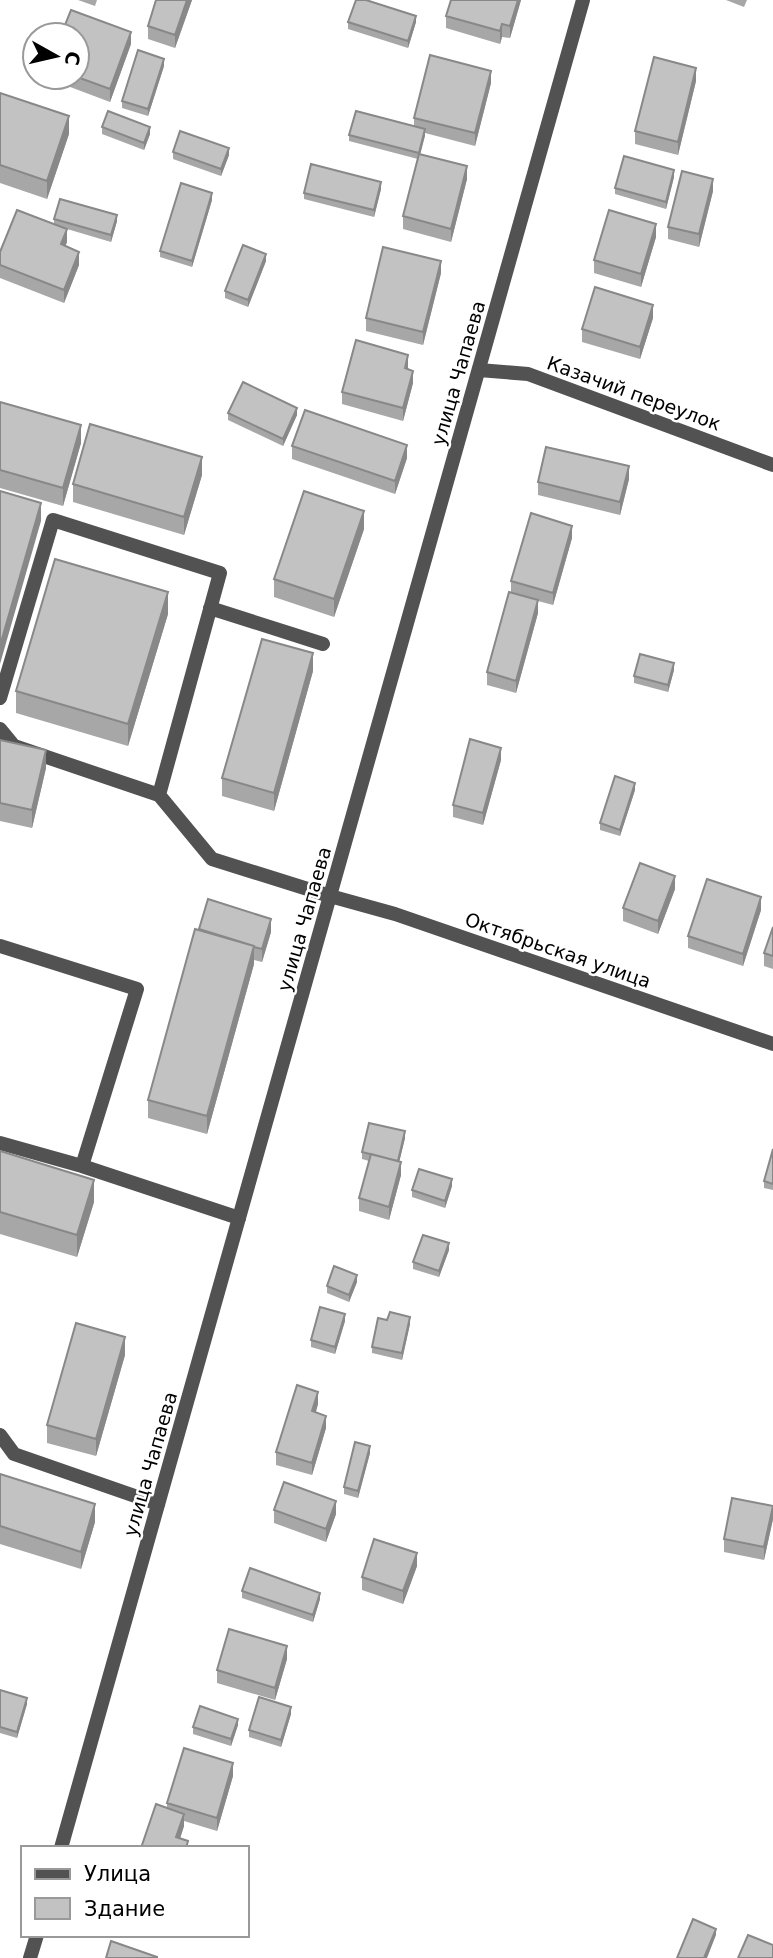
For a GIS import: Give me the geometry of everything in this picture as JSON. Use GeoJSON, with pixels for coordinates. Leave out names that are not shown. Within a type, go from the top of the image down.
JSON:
{"type":"FeatureCollection","features":[{"type":"Feature","properties":{"kind":"street","name":"улица Чапаева"},"geometry":{"type":"LineString","coordinates":[[62,1846],[583,0]]}},
{"type":"Feature","properties":{"kind":"street","name":"Казачий переулок"},"geometry":{"type":"LineString","coordinates":[[479,370],[528,374],[773,465]]}},
{"type":"Feature","properties":{"kind":"street"},"geometry":{"type":"LineString","coordinates":[[0,698],[53,520],[220,573],[159,795],[14,747],[0,729]]}},
{"type":"Feature","properties":{"kind":"street"},"geometry":{"type":"LineString","coordinates":[[211,608],[323,644]]}},
{"type":"Feature","properties":{"kind":"street","name":"Октябрьская улица"},"geometry":{"type":"LineString","coordinates":[[159,795],[212,859],[396,914],[773,1044]]}},
{"type":"Feature","properties":{"kind":"street"},"geometry":{"type":"LineString","coordinates":[[0,946],[137,989],[82,1166]]}},
{"type":"Feature","properties":{"kind":"street"},"geometry":{"type":"LineString","coordinates":[[0,1143],[82,1166],[239,1218]]}},
{"type":"Feature","properties":{"kind":"street"},"geometry":{"type":"LineString","coordinates":[[0,1435],[14,1454],[158,1504]]}},
{"type":"Feature","properties":{"kind":"street"},"geometry":{"type":"LineString","coordinates":[[30,1958],[36,1937]]}},
{"type":"Feature","properties":{"kind":"building"},"geometry":{"type":"Polygon","coordinates":[[[156,0],[187,0],[175,35],[148,26],[156,0]]]}},
{"type":"Feature","properties":{"kind":"building"},"geometry":{"type":"Polygon","coordinates":[[[356,0],[366,0],[416,16],[408,41],[348,22],[356,0]]]}},
{"type":"Feature","properties":{"kind":"building"},"geometry":{"type":"Polygon","coordinates":[[[451,0],[518,0],[510,26],[502,24],[500,31],[446,16],[451,0]]]}},
{"type":"Feature","properties":{"kind":"building"},"geometry":{"type":"Polygon","coordinates":[[[71,10],[131,32],[110,89],[91,82],[91,21],[67,21],[71,10]]]}},
{"type":"Feature","properties":{"kind":"building"},"geometry":{"type":"Polygon","coordinates":[[[138,50],[164,59],[148,109],[122,101],[138,50]]]}},
{"type":"Feature","properties":{"kind":"building"},"geometry":{"type":"Polygon","coordinates":[[[430,55],[491,71],[475,133],[414,118],[430,55]]]}},
{"type":"Feature","properties":{"kind":"building"},"geometry":{"type":"Polygon","coordinates":[[[654,57],[696,68],[678,142],[635,131],[654,57]]]}},
{"type":"Feature","properties":{"kind":"building"},"geometry":{"type":"Polygon","coordinates":[[[0,93],[69,116],[47,181],[0,165],[0,93]]]}},
{"type":"Feature","properties":{"kind":"building"},"geometry":{"type":"Polygon","coordinates":[[[108,111],[150,127],[144,143],[102,127],[108,111]]]}},
{"type":"Feature","properties":{"kind":"building"},"geometry":{"type":"Polygon","coordinates":[[[356,111],[425,129],[419,153],[349,135],[356,111]]]}},
{"type":"Feature","properties":{"kind":"building"},"geometry":{"type":"Polygon","coordinates":[[[180,131],[229,148],[221,169],[173,152],[180,131]]]}},
{"type":"Feature","properties":{"kind":"building"},"geometry":{"type":"Polygon","coordinates":[[[419,154],[467,166],[451,229],[403,216],[419,154]]]}},
{"type":"Feature","properties":{"kind":"building"},"geometry":{"type":"Polygon","coordinates":[[[624,156],[674,170],[666,202],[615,188],[624,156]]]}},
{"type":"Feature","properties":{"kind":"building"},"geometry":{"type":"Polygon","coordinates":[[[311,164],[381,182],[374,210],[304,193],[311,164]]]}},
{"type":"Feature","properties":{"kind":"building"},"geometry":{"type":"Polygon","coordinates":[[[682,171],[713,179],[699,234],[668,227],[682,171]]]}},
{"type":"Feature","properties":{"kind":"building"},"geometry":{"type":"Polygon","coordinates":[[[181,183],[212,193],[192,261],[160,251],[181,183]]]}},
{"type":"Feature","properties":{"kind":"building"},"geometry":{"type":"Polygon","coordinates":[[[60,199],[117,215],[111,235],[54,219],[60,199]]]}},
{"type":"Feature","properties":{"kind":"building"},"geometry":{"type":"Polygon","coordinates":[[[17,210],[67,229],[61,244],[79,252],[64,290],[0,265],[0,252],[17,210]]]}},
{"type":"Feature","properties":{"kind":"building"},"geometry":{"type":"Polygon","coordinates":[[[609,210],[656,224],[641,274],[594,260],[609,210]]]}},
{"type":"Feature","properties":{"kind":"building"},"geometry":{"type":"Polygon","coordinates":[[[243,245],[266,254],[248,300],[225,291],[243,245]]]}},
{"type":"Feature","properties":{"kind":"building"},"geometry":{"type":"Polygon","coordinates":[[[383,247],[441,261],[423,332],[366,318],[383,247]]]}},
{"type":"Feature","properties":{"kind":"building"},"geometry":{"type":"Polygon","coordinates":[[[595,287],[653,305],[640,347],[582,329],[595,287]]]}},
{"type":"Feature","properties":{"kind":"building"},"geometry":{"type":"Polygon","coordinates":[[[356,340],[408,355],[405,368],[413,371],[403,408],[342,392],[356,340]]]}},
{"type":"Feature","properties":{"kind":"building"},"geometry":{"type":"Polygon","coordinates":[[[243,382],[297,408],[283,439],[228,413],[243,382]]]}},
{"type":"Feature","properties":{"kind":"building"},"geometry":{"type":"Polygon","coordinates":[[[0,402],[81,425],[63,488],[0,470],[0,402]]]}},
{"type":"Feature","properties":{"kind":"building"},"geometry":{"type":"Polygon","coordinates":[[[305,410],[407,445],[395,481],[292,446],[305,410]]]}},
{"type":"Feature","properties":{"kind":"building"},"geometry":{"type":"Polygon","coordinates":[[[90,424],[202,457],[184,517],[73,484],[90,424]]]}},
{"type":"Feature","properties":{"kind":"building"},"geometry":{"type":"Polygon","coordinates":[[[546,447],[629,466],[620,502],[538,482],[546,447]]]}},
{"type":"Feature","properties":{"kind":"building"},"geometry":{"type":"Polygon","coordinates":[[[0,491],[41,503],[0,646],[0,491]]]}},
{"type":"Feature","properties":{"kind":"building"},"geometry":{"type":"Polygon","coordinates":[[[304,491],[364,511],[334,599],[274,579],[304,491]]]}},
{"type":"Feature","properties":{"kind":"building"},"geometry":{"type":"Polygon","coordinates":[[[531,513],[572,526],[553,593],[511,581],[531,513]]]}},
{"type":"Feature","properties":{"kind":"building"},"geometry":{"type":"Polygon","coordinates":[[[55,559],[168,592],[128,724],[16,691],[55,559]]]}},
{"type":"Feature","properties":{"kind":"building"},"geometry":{"type":"Polygon","coordinates":[[[509,592],[538,600],[516,681],[487,672],[509,592]]]}},
{"type":"Feature","properties":{"kind":"building"},"geometry":{"type":"Polygon","coordinates":[[[262,639],[313,653],[274,793],[222,778],[262,639]]]}},
{"type":"Feature","properties":{"kind":"building"},"geometry":{"type":"Polygon","coordinates":[[[640,654],[674,663],[668,685],[634,676],[640,654]]]}},
{"type":"Feature","properties":{"kind":"building"},"geometry":{"type":"Polygon","coordinates":[[[470,739],[501,748],[483,813],[453,805],[470,739]]]}},
{"type":"Feature","properties":{"kind":"building"},"geometry":{"type":"Polygon","coordinates":[[[0,740],[46,750],[32,810],[0,803],[0,740]]]}},
{"type":"Feature","properties":{"kind":"building"},"geometry":{"type":"Polygon","coordinates":[[[615,776],[635,783],[620,830],[600,823],[615,776]]]}},
{"type":"Feature","properties":{"kind":"building"},"geometry":{"type":"Polygon","coordinates":[[[640,863],[675,876],[658,921],[623,908],[640,863]]]}},
{"type":"Feature","properties":{"kind":"building"},"geometry":{"type":"Polygon","coordinates":[[[707,879],[761,897],[743,954],[688,936],[707,879]]]}},
{"type":"Feature","properties":{"kind":"building"},"geometry":{"type":"Polygon","coordinates":[[[208,899],[271,919],[262,949],[199,929],[208,899]]]}},
{"type":"Feature","properties":{"kind":"building"},"geometry":{"type":"Polygon","coordinates":[[[773,927],[773,956],[764,953],[773,927]]]}},
{"type":"Feature","properties":{"kind":"building"},"geometry":{"type":"Polygon","coordinates":[[[195,929],[254,946],[207,1116],[148,1100],[195,929]]]}},
{"type":"Feature","properties":{"kind":"building"},"geometry":{"type":"Polygon","coordinates":[[[369,1123],[405,1131],[398,1161],[362,1152],[369,1123]]]}},
{"type":"Feature","properties":{"kind":"building"},"geometry":{"type":"Polygon","coordinates":[[[773,1149],[773,1184],[764,1181],[773,1149]]]}},
{"type":"Feature","properties":{"kind":"building"},"geometry":{"type":"Polygon","coordinates":[[[0,1151],[94,1180],[77,1235],[0,1212],[0,1151]]]}},
{"type":"Feature","properties":{"kind":"building"},"geometry":{"type":"Polygon","coordinates":[[[371,1154],[401,1162],[389,1207],[359,1198],[371,1154]]]}},
{"type":"Feature","properties":{"kind":"building"},"geometry":{"type":"Polygon","coordinates":[[[419,1169],[452,1179],[445,1201],[412,1190],[419,1169]]]}},
{"type":"Feature","properties":{"kind":"building"},"geometry":{"type":"Polygon","coordinates":[[[423,1235],[449,1243],[439,1271],[413,1262],[423,1235]]]}},
{"type":"Feature","properties":{"kind":"building"},"geometry":{"type":"Polygon","coordinates":[[[334,1266],[357,1275],[349,1295],[327,1286],[334,1266]]]}},
{"type":"Feature","properties":{"kind":"building"},"geometry":{"type":"Polygon","coordinates":[[[320,1307],[345,1314],[335,1347],[311,1340],[320,1307]]]}},
{"type":"Feature","properties":{"kind":"building"},"geometry":{"type":"Polygon","coordinates":[[[390,1312],[410,1317],[402,1353],[372,1347],[378,1318],[387,1320],[390,1312]]]}},
{"type":"Feature","properties":{"kind":"building"},"geometry":{"type":"Polygon","coordinates":[[[76,1323],[125,1337],[96,1439],[47,1425],[76,1323]]]}},
{"type":"Feature","properties":{"kind":"building"},"geometry":{"type":"Polygon","coordinates":[[[297,1385],[318,1392],[312,1411],[326,1416],[312,1463],[276,1452],[297,1385]]]}},
{"type":"Feature","properties":{"kind":"building"},"geometry":{"type":"Polygon","coordinates":[[[355,1442],[370,1446],[358,1491],[344,1487],[355,1442]]]}},
{"type":"Feature","properties":{"kind":"building"},"geometry":{"type":"Polygon","coordinates":[[[0,1474],[95,1504],[81,1552],[0,1526],[0,1474]]]}},
{"type":"Feature","properties":{"kind":"building"},"geometry":{"type":"Polygon","coordinates":[[[284,1482],[336,1501],[326,1529],[274,1510],[284,1482]]]}},
{"type":"Feature","properties":{"kind":"building"},"geometry":{"type":"Polygon","coordinates":[[[732,1498],[773,1506],[764,1547],[724,1539],[732,1498]]]}},
{"type":"Feature","properties":{"kind":"building"},"geometry":{"type":"Polygon","coordinates":[[[374,1539],[417,1553],[403,1591],[362,1577],[374,1539]]]}},
{"type":"Feature","properties":{"kind":"building"},"geometry":{"type":"Polygon","coordinates":[[[250,1568],[320,1593],[313,1615],[242,1591],[250,1568]]]}},
{"type":"Feature","properties":{"kind":"building"},"geometry":{"type":"Polygon","coordinates":[[[229,1629],[287,1646],[275,1688],[217,1670],[229,1629]]]}},
{"type":"Feature","properties":{"kind":"building"},"geometry":{"type":"Polygon","coordinates":[[[0,1690],[27,1698],[17,1732],[0,1727],[0,1690]]]}},
{"type":"Feature","properties":{"kind":"building"},"geometry":{"type":"Polygon","coordinates":[[[259,1697],[291,1707],[281,1740],[249,1730],[259,1697]]]}},
{"type":"Feature","properties":{"kind":"building"},"geometry":{"type":"Polygon","coordinates":[[[200,1706],[238,1719],[231,1739],[193,1727],[200,1706]]]}},
{"type":"Feature","properties":{"kind":"building"},"geometry":{"type":"Polygon","coordinates":[[[184,1748],[233,1763],[217,1818],[167,1803],[184,1748]]]}},
{"type":"Feature","properties":{"kind":"building"},"geometry":{"type":"Polygon","coordinates":[[[156,1804],[184,1814],[176,1837],[188,1841],[187,1846],[142,1846],[156,1804]]]}},
{"type":"Feature","properties":{"kind":"building"},"geometry":{"type":"Polygon","coordinates":[[[693,1919],[716,1929],[704,1958],[677,1958],[693,1919]]]}},
{"type":"Feature","properties":{"kind":"building"},"geometry":{"type":"Polygon","coordinates":[[[748,1935],[773,1945],[773,1958],[738,1958],[748,1935]]]}},
{"type":"Feature","properties":{"kind":"building"},"geometry":{"type":"Polygon","coordinates":[[[111,1941],[157,1957],[157,1958],[106,1958],[111,1941]]]}}]}
